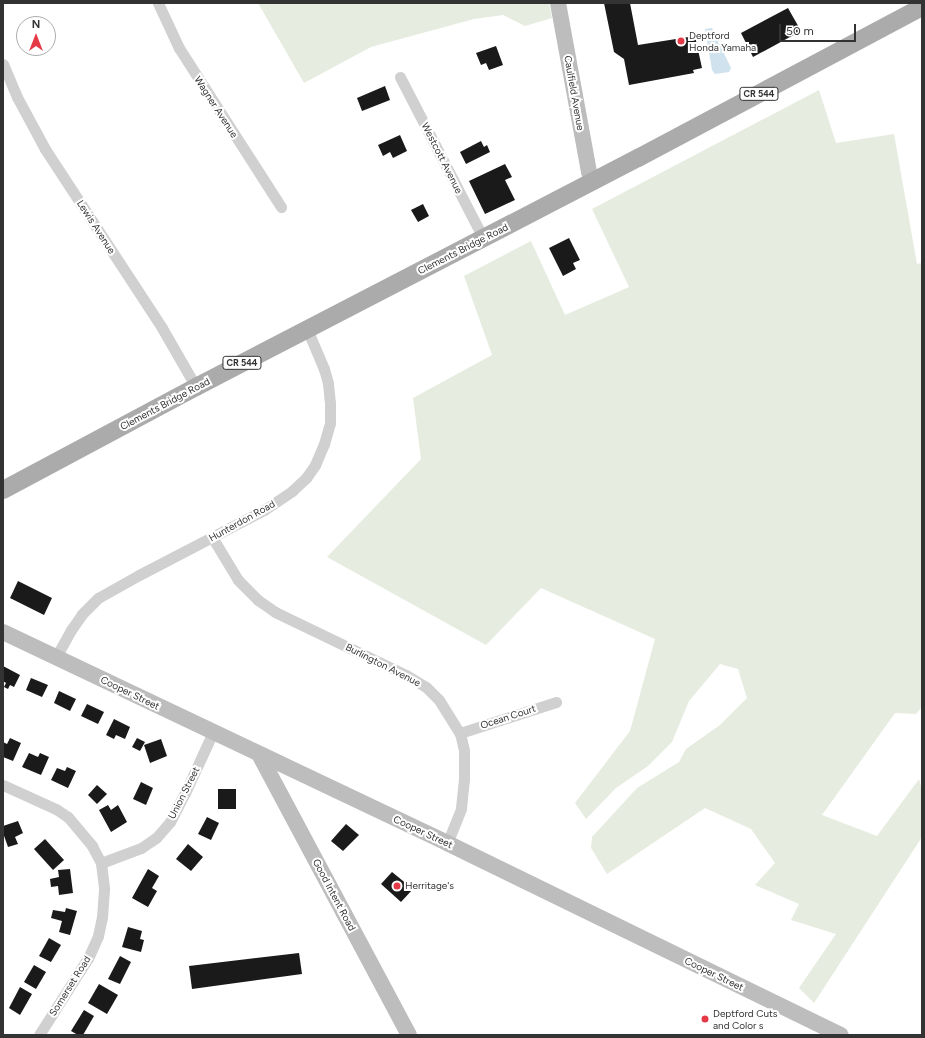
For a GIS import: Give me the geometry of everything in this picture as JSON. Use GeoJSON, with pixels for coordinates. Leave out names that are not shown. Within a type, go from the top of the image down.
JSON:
{"type":"FeatureCollection","features":[{"type":"Feature","properties":{"kind":"main road","name":"Caulfield Avenue"},"geometry":{"type":"LineString","coordinates":[[558,3],[589,172],[593,182]]}},
{"type":"Feature","properties":{"kind":"main road","name":"Clements Bridge Road"},"geometry":{"type":"LineString","coordinates":[[3,490],[307,329],[593,182],[922,7]]}},
{"type":"Feature","properties":{"kind":"main road","name":"Cooper Street"},"geometry":{"type":"LineString","coordinates":[[3,632],[260,756],[446,842],[841,1035]]}},
{"type":"Feature","properties":{"kind":"main road","name":"Good Intent Road"},"geometry":{"type":"LineString","coordinates":[[260,756],[409,1035]]}},
{"type":"Feature","properties":{"kind":"street","name":"Wagner Avenue"},"geometry":{"type":"LineString","coordinates":[[158,3],[179,48],[281,207]]}},
{"type":"Feature","properties":{"kind":"street","name":"Lewis Avenue"},"geometry":{"type":"LineString","coordinates":[[3,64],[17,97],[46,149],[162,328],[196,387]]}},
{"type":"Feature","properties":{"kind":"street","name":"Westcott Avenue"},"geometry":{"type":"LineString","coordinates":[[400,77],[483,238]]}},
{"type":"Feature","properties":{"kind":"street","name":"Hunterdon Road"},"geometry":{"type":"LineString","coordinates":[[56,658],[71,630],[82,614],[98,598],[264,510],[292,492],[315,465],[324,444],[330,424],[330,403],[328,383],[324,369],[307,329]]}},
{"type":"Feature","properties":{"kind":"street","name":"Burlington Avenue"},"geometry":{"type":"LineString","coordinates":[[212,537],[232,572],[247,590],[258,600],[275,612],[406,675],[426,687],[439,700],[460,733],[464,750],[461,809],[446,842]]}},
{"type":"Feature","properties":{"kind":"street","name":"Ocean Court"},"geometry":{"type":"LineString","coordinates":[[460,733],[556,702]]}},
{"type":"Feature","properties":{"kind":"street","name":"Union Street"},"geometry":{"type":"LineString","coordinates":[[101,863],[127,855],[141,848],[156,838],[170,822],[186,793],[213,732]]}},
{"type":"Feature","properties":{"kind":"street"},"geometry":{"type":"LineString","coordinates":[[3,785],[56,809],[68,817],[92,846],[101,863]]}},
{"type":"Feature","properties":{"kind":"street","name":"Somerset Road"},"geometry":{"type":"LineString","coordinates":[[39,1035],[88,958],[98,936],[102,917],[104,889],[101,863]]}},
{"type":"Feature","properties":{"kind":"shaded area"},"geometry":{"type":"Polygon","coordinates":[[[258,3],[549,3],[552,18],[525,26],[503,15],[474,19],[371,47],[304,83],[258,3]]]}},
{"type":"Feature","properties":{"kind":"shaded area"},"geometry":{"type":"Polygon","coordinates":[[[819,90],[836,143],[894,134],[917,264],[922,263],[922,707],[916,714],[895,713],[822,815],[877,836],[919,779],[922,790],[922,837],[814,1003],[799,988],[836,934],[791,920],[799,904],[755,885],[775,863],[751,829],[705,808],[607,874],[591,848],[592,837],[637,788],[679,762],[686,749],[720,725],[747,698],[738,669],[720,664],[689,701],[672,742],[648,766],[616,788],[586,819],[575,803],[630,731],[655,639],[541,588],[486,645],[327,557],[421,459],[413,398],[492,355],[464,276],[531,241],[565,315],[629,287],[592,209],[819,90]]]}},
{"type":"Feature","properties":{"kind":"water"},"geometry":{"type":"Polygon","coordinates":[[[712,28],[731,68],[729,72],[715,74],[712,70],[705,29],[712,28]]]}},
{"type":"Feature","properties":{"kind":"building","name":"Deptford Honda Yamaha"},"geometry":{"type":"Polygon","coordinates":[[[604,3],[630,3],[638,45],[695,36],[702,68],[693,70],[694,73],[629,85],[624,59],[614,52],[604,3]]]}},
{"type":"Feature","properties":{"kind":"building"},"geometry":{"type":"Polygon","coordinates":[[[788,8],[801,31],[753,57],[741,33],[788,8]]]}},
{"type":"Feature","properties":{"kind":"building"},"geometry":{"type":"Polygon","coordinates":[[[496,46],[503,65],[489,70],[486,63],[481,65],[476,53],[496,46]]]}},
{"type":"Feature","properties":{"kind":"building"},"geometry":{"type":"Polygon","coordinates":[[[385,86],[390,100],[362,111],[357,98],[385,86]]]}},
{"type":"Feature","properties":{"kind":"building"},"geometry":{"type":"Polygon","coordinates":[[[400,135],[407,151],[393,158],[390,152],[383,156],[378,145],[400,135]]]}},
{"type":"Feature","properties":{"kind":"building"},"geometry":{"type":"Polygon","coordinates":[[[481,141],[484,147],[487,145],[490,152],[466,164],[460,152],[481,141]]]}},
{"type":"Feature","properties":{"kind":"building"},"geometry":{"type":"Polygon","coordinates":[[[505,164],[512,177],[505,180],[515,200],[485,214],[469,181],[505,164]]]}},
{"type":"Feature","properties":{"kind":"building"},"geometry":{"type":"Polygon","coordinates":[[[423,204],[429,216],[418,222],[411,210],[423,204]]]}},
{"type":"Feature","properties":{"kind":"building"},"geometry":{"type":"Polygon","coordinates":[[[569,238],[580,260],[573,263],[576,269],[563,276],[549,248],[569,238]]]}},
{"type":"Feature","properties":{"kind":"building"},"geometry":{"type":"Polygon","coordinates":[[[18,581],[52,598],[44,615],[10,598],[18,581]]]}},
{"type":"Feature","properties":{"kind":"building"},"geometry":{"type":"Polygon","coordinates":[[[3,666],[20,675],[14,687],[10,685],[8,689],[4,687],[6,683],[3,681],[3,666]]]}},
{"type":"Feature","properties":{"kind":"building"},"geometry":{"type":"Polygon","coordinates":[[[31,678],[48,685],[42,697],[26,690],[31,678]]]}},
{"type":"Feature","properties":{"kind":"building"},"geometry":{"type":"Polygon","coordinates":[[[59,691],[76,699],[70,711],[54,703],[59,691]]]}},
{"type":"Feature","properties":{"kind":"building"},"geometry":{"type":"Polygon","coordinates":[[[87,704],[104,712],[98,724],[81,716],[87,704]]]}},
{"type":"Feature","properties":{"kind":"building"},"geometry":{"type":"Polygon","coordinates":[[[114,719],[130,727],[125,739],[116,735],[114,739],[106,735],[114,719]]]}},
{"type":"Feature","properties":{"kind":"building"},"geometry":{"type":"Polygon","coordinates":[[[10,738],[21,743],[13,761],[3,757],[3,742],[7,744],[10,738]]]}},
{"type":"Feature","properties":{"kind":"building"},"geometry":{"type":"Polygon","coordinates":[[[137,738],[145,742],[140,751],[132,747],[137,738]]]}},
{"type":"Feature","properties":{"kind":"building"},"geometry":{"type":"Polygon","coordinates":[[[161,739],[167,756],[150,763],[144,745],[161,739]]]}},
{"type":"Feature","properties":{"kind":"building"},"geometry":{"type":"Polygon","coordinates":[[[29,753],[38,757],[40,753],[49,757],[41,775],[22,767],[29,753]]]}},
{"type":"Feature","properties":{"kind":"building"},"geometry":{"type":"Polygon","coordinates":[[[67,767],[76,771],[68,788],[51,780],[57,768],[65,771],[67,767]]]}},
{"type":"Feature","properties":{"kind":"building"},"geometry":{"type":"Polygon","coordinates":[[[141,782],[153,788],[146,805],[133,799],[141,782]]]}},
{"type":"Feature","properties":{"kind":"building"},"geometry":{"type":"Polygon","coordinates":[[[97,785],[107,794],[97,804],[88,795],[97,785]]]}},
{"type":"Feature","properties":{"kind":"building"},"geometry":{"type":"Polygon","coordinates":[[[218,789],[236,789],[236,809],[218,809],[218,789]]]}},
{"type":"Feature","properties":{"kind":"building"},"geometry":{"type":"Polygon","coordinates":[[[108,805],[111,810],[118,805],[127,822],[111,832],[99,810],[108,805]]]}},
{"type":"Feature","properties":{"kind":"building"},"geometry":{"type":"Polygon","coordinates":[[[207,817],[219,823],[211,840],[198,834],[207,817]]]}},
{"type":"Feature","properties":{"kind":"building"},"geometry":{"type":"Polygon","coordinates":[[[18,821],[23,833],[15,837],[18,844],[8,847],[3,833],[3,826],[18,821]]]}},
{"type":"Feature","properties":{"kind":"building"},"geometry":{"type":"Polygon","coordinates":[[[346,824],[359,835],[343,851],[331,841],[346,824]]]}},
{"type":"Feature","properties":{"kind":"building"},"geometry":{"type":"Polygon","coordinates":[[[45,839],[64,860],[53,870],[34,849],[45,839]]]}},
{"type":"Feature","properties":{"kind":"building"},"geometry":{"type":"Polygon","coordinates":[[[188,844],[203,857],[191,871],[176,859],[188,844]]]}},
{"type":"Feature","properties":{"kind":"building"},"geometry":{"type":"Polygon","coordinates":[[[70,869],[73,893],[59,895],[58,886],[51,887],[50,879],[59,877],[58,870],[70,869]]]}},
{"type":"Feature","properties":{"kind":"building"},"geometry":{"type":"Polygon","coordinates":[[[148,869],[159,876],[152,888],[157,891],[148,907],[132,898],[148,869]]]}},
{"type":"Feature","properties":{"kind":"building","name":"Herritage's"},"geometry":{"type":"Polygon","coordinates":[[[392,872],[413,889],[401,902],[381,884],[392,872]]]}},
{"type":"Feature","properties":{"kind":"building"},"geometry":{"type":"Polygon","coordinates":[[[66,908],[77,911],[70,935],[59,932],[62,921],[51,918],[53,910],[65,912],[66,908]]]}},
{"type":"Feature","properties":{"kind":"building"},"geometry":{"type":"Polygon","coordinates":[[[128,927],[142,931],[140,939],[144,940],[141,952],[122,947],[128,927]]]}},
{"type":"Feature","properties":{"kind":"building"},"geometry":{"type":"Polygon","coordinates":[[[49,938],[61,945],[51,962],[39,956],[49,938]]]}},
{"type":"Feature","properties":{"kind":"building"},"geometry":{"type":"Polygon","coordinates":[[[299,953],[302,974],[192,989],[189,966],[299,953]]]}},
{"type":"Feature","properties":{"kind":"building"},"geometry":{"type":"Polygon","coordinates":[[[120,956],[131,962],[120,984],[108,979],[120,956]]]}},
{"type":"Feature","properties":{"kind":"building"},"geometry":{"type":"Polygon","coordinates":[[[34,965],[46,972],[36,989],[24,982],[34,965]]]}},
{"type":"Feature","properties":{"kind":"building"},"geometry":{"type":"Polygon","coordinates":[[[99,984],[118,995],[107,1014],[88,1003],[99,984]]]}},
{"type":"Feature","properties":{"kind":"building"},"geometry":{"type":"Polygon","coordinates":[[[20,987],[32,994],[20,1015],[9,1008],[20,987]]]}},
{"type":"Feature","properties":{"kind":"building"},"geometry":{"type":"Polygon","coordinates":[[[84,1010],[94,1016],[83,1035],[78,1035],[71,1031],[84,1010]]]}},
{"type":"Feature","properties":{"kind":"place","name":"Deptford Honda Yamaha"},"geometry":{"type":"Point","coordinates":[681,41]}},
{"type":"Feature","properties":{"kind":"place","name":"Herritage's"},"geometry":{"type":"Point","coordinates":[397,886]}},
{"type":"Feature","properties":{"kind":"place","name":"Deptford Cuts and Color s"},"geometry":{"type":"Point","coordinates":[705,1019]}}]}
